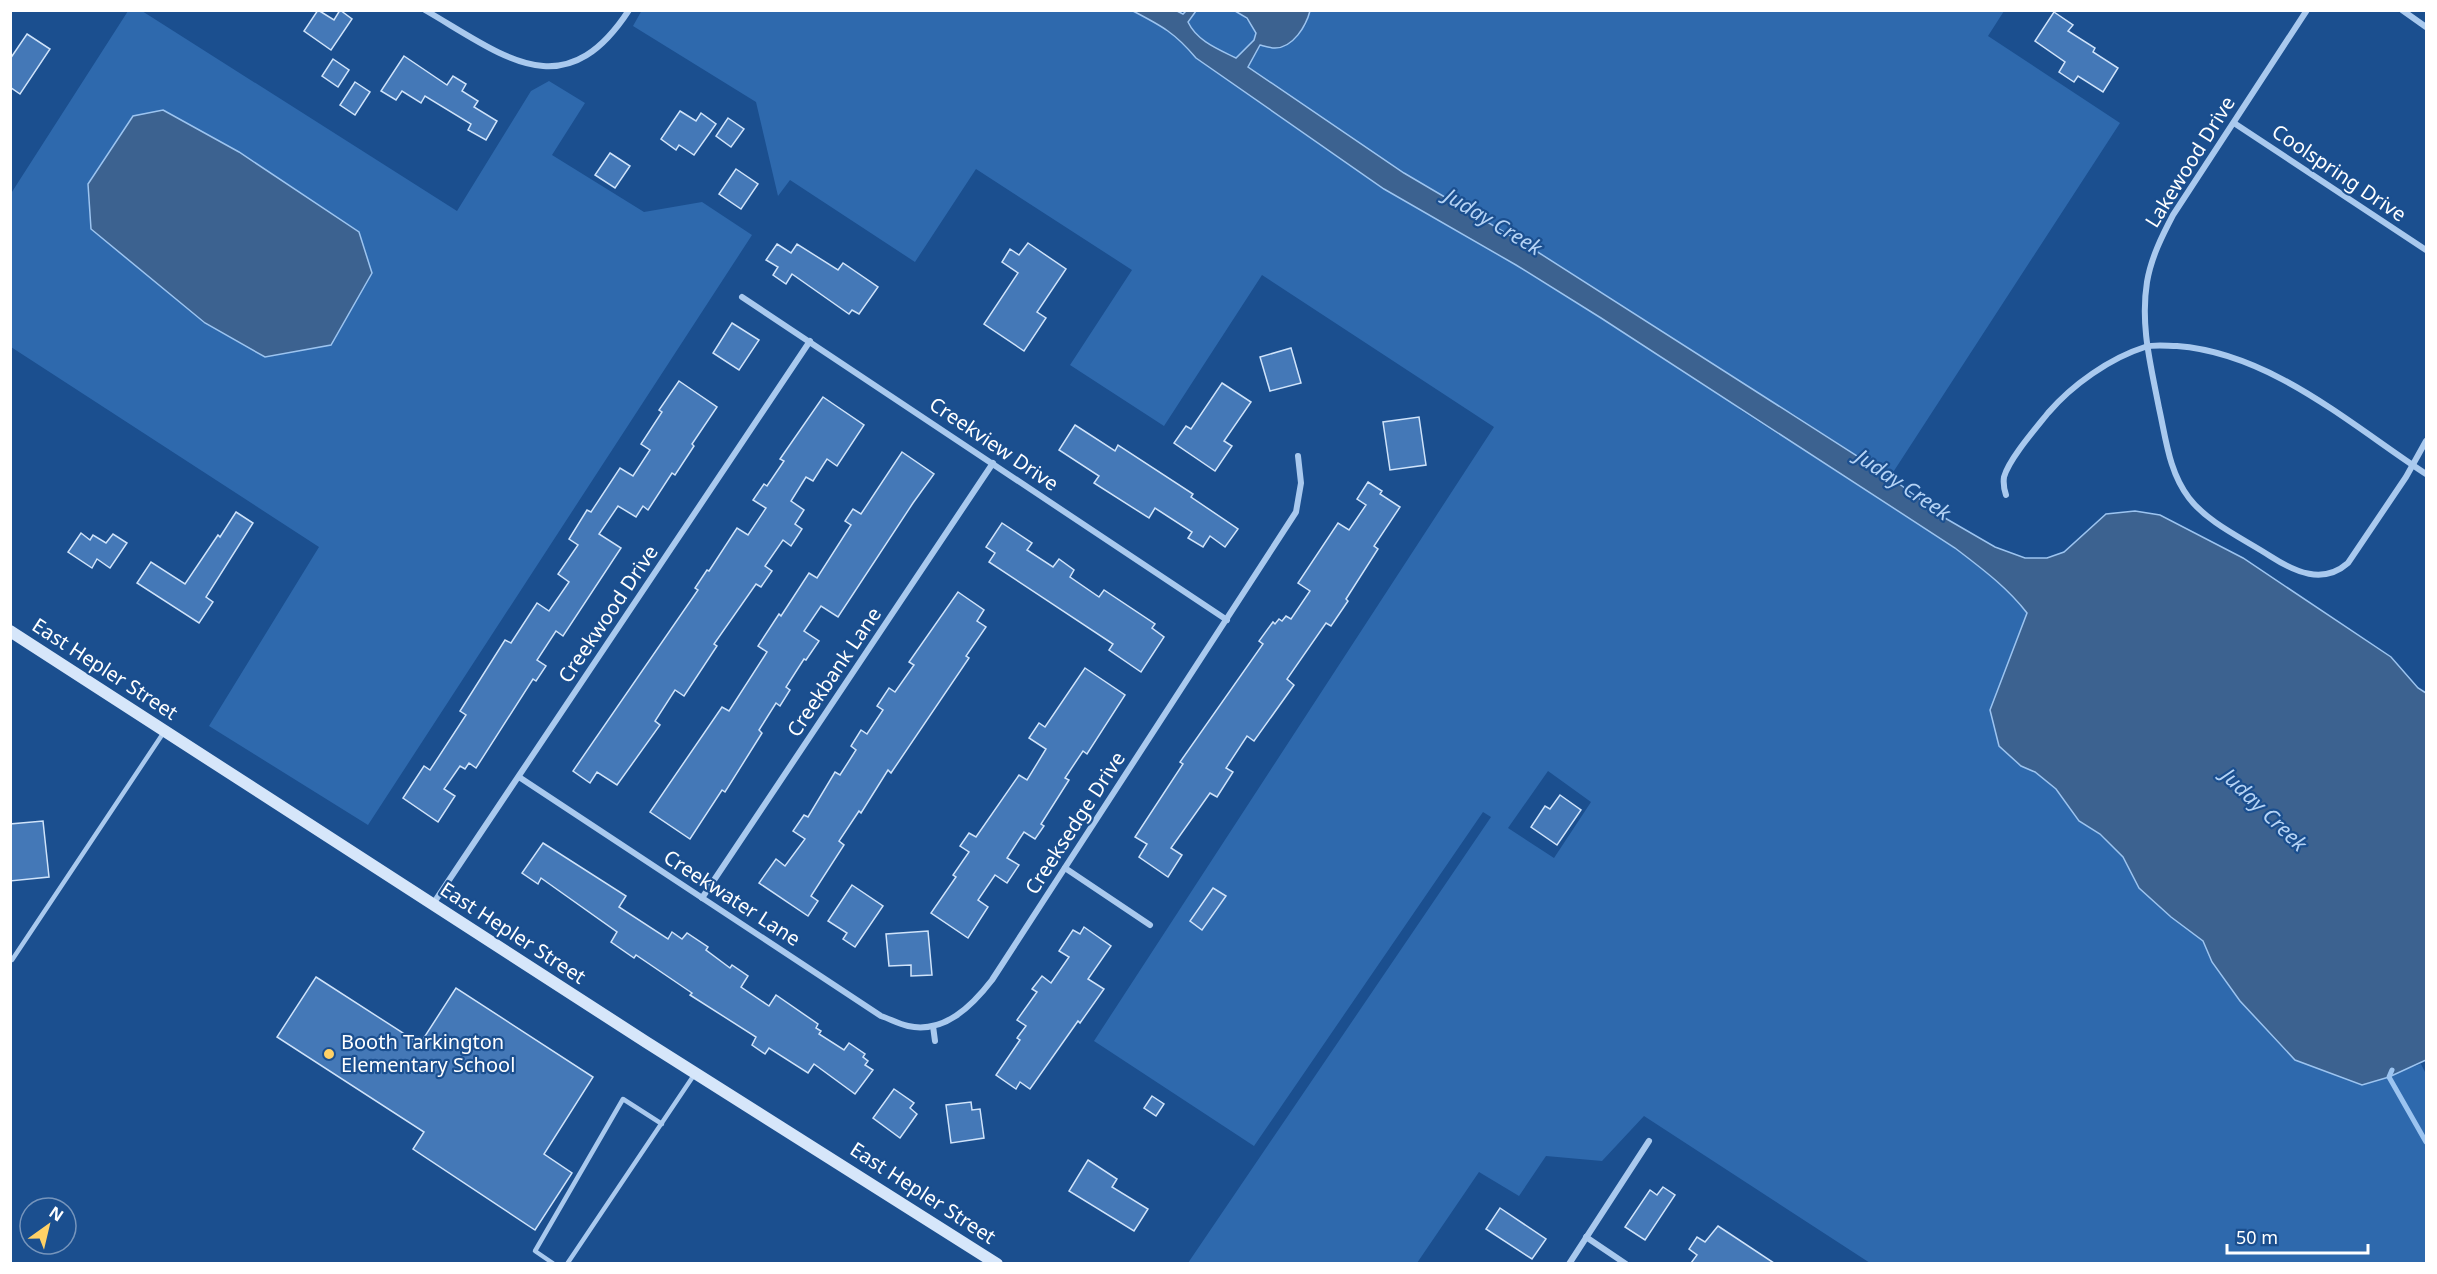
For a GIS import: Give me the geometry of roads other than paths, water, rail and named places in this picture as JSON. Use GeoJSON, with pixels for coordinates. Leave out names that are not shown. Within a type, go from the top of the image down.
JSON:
{"type":"FeatureCollection","features":[{"type":"Feature","properties":{"kind":"street"},"geometry":{"type":"LineString","coordinates":[[424,10],[508,58],[544,67],[565,66],[583,59],[610,36],[627,13]]}},
{"type":"Feature","properties":{"kind":"street","name":"Lakewood Drive"},"geometry":{"type":"LineString","coordinates":[[2307,10],[2173,215],[2158,243],[2147,280],[2144,307],[2147,347],[2168,453],[2178,481],[2190,500],[2212,519],[2296,571],[2309,575],[2337,573],[2348,563],[2427,441]]}},
{"type":"Feature","properties":{"kind":"street"},"geometry":{"type":"LineString","coordinates":[[2402,10],[2427,27]]}},
{"type":"Feature","properties":{"kind":"street","name":"Coolspring Drive"},"geometry":{"type":"LineString","coordinates":[[2234,123],[2427,250]]}},
{"type":"Feature","properties":{"kind":"street","name":"Creekview Drive"},"geometry":{"type":"LineString","coordinates":[[742,297],[1227,620]]}},
{"type":"Feature","properties":{"kind":"street","name":"Creekwood Drive"},"geometry":{"type":"LineString","coordinates":[[433,904],[810,341]]}},
{"type":"Feature","properties":{"kind":"street"},"geometry":{"type":"LineString","coordinates":[[2006,495],[2004,486],[2007,471],[2030,435],[2051,410],[2075,387],[2102,368],[2147,347],[2184,347],[2214,352],[2273,376],[2308,395],[2427,474]]}},
{"type":"Feature","properties":{"kind":"street","name":"Creeksedge Drive"},"geometry":{"type":"LineString","coordinates":[[933,1026],[957,1016],[969,1008],[981,995],[1227,620],[1296,512],[1301,483],[1298,456]]}},
{"type":"Feature","properties":{"kind":"street","name":"Creekbank Lane"},"geometry":{"type":"LineString","coordinates":[[702,898],[993,464]]}},
{"type":"Feature","properties":{"kind":"street","name":"East Hepler Street"},"geometry":{"type":"LineString","coordinates":[[10,631],[996,1263]]}},
{"type":"Feature","properties":{"kind":"street","name":"Creekwater Lane"},"geometry":{"type":"LineString","coordinates":[[519,777],[881,1016],[910,1026],[933,1026]]}},
{"type":"Feature","properties":{"kind":"street"},"geometry":{"type":"LineString","coordinates":[[1065,868],[1150,925]]}},
{"type":"Feature","properties":{"kind":"street"},"geometry":{"type":"LineString","coordinates":[[933,1026],[935,1041]]}},
{"type":"Feature","properties":{"kind":"street"},"geometry":{"type":"LineString","coordinates":[[1569,1263],[1649,1141]]}},
{"type":"Feature","properties":{"kind":"street"},"geometry":{"type":"LineString","coordinates":[[1586,1237],[1626,1263]]}},
{"type":"Feature","properties":{"kind":"lane"},"geometry":{"type":"LineString","coordinates":[[12,960],[165,731]]}},
{"type":"Feature","properties":{"kind":"lane"},"geometry":{"type":"LineString","coordinates":[[567,1263],[696,1072]]}},
{"type":"Feature","properties":{"kind":"lane"},"geometry":{"type":"LineString","coordinates":[[554,1263],[535,1251],[623,1099],[662,1124]]}},
{"type":"Feature","properties":{"kind":"water"},"geometry":{"type":"Polygon","coordinates":[[[1133,11],[1177,11],[1183,14],[1186,11],[1196,11],[1188,22],[1192,29],[1209,44],[1236,58],[1254,40],[1256,33],[1247,18],[1235,11],[1310,11],[1302,29],[1293,40],[1282,47],[1260,45],[1248,67],[1404,173],[1533,249],[1890,477],[1945,518],[1995,547],[2025,558],[2047,558],[2064,552],[2106,514],[2135,511],[2160,515],[2243,558],[2391,657],[2418,688],[2426,693],[2426,1060],[2389,1077],[2362,1085],[2295,1060],[2240,1001],[2212,962],[2203,941],[2171,917],[2139,888],[2123,857],[2100,834],[2079,821],[2056,789],[2035,772],[2021,766],[1999,746],[1990,710],[2027,613],[1984,570],[1955,548],[1601,318],[1516,265],[1384,189],[1196,58],[1168,31],[1133,11]]]}},
{"type":"Feature","properties":{"kind":"water"},"geometry":{"type":"Polygon","coordinates":[[[163,110],[239,152],[359,232],[372,273],[331,345],[265,357],[205,323],[91,229],[88,184],[133,116],[163,110]]]}},
{"type":"Feature","properties":{"kind":"waterway","name":"Juday Creek"},"geometry":{"type":"LineString","coordinates":[[2392,1070],[2389,1077],[2426,1142]]}},
{"type":"Feature","properties":{"kind":"place","name":"Booth Tarkington Elementary School"},"geometry":{"type":"Point","coordinates":[329,1054]}}]}
